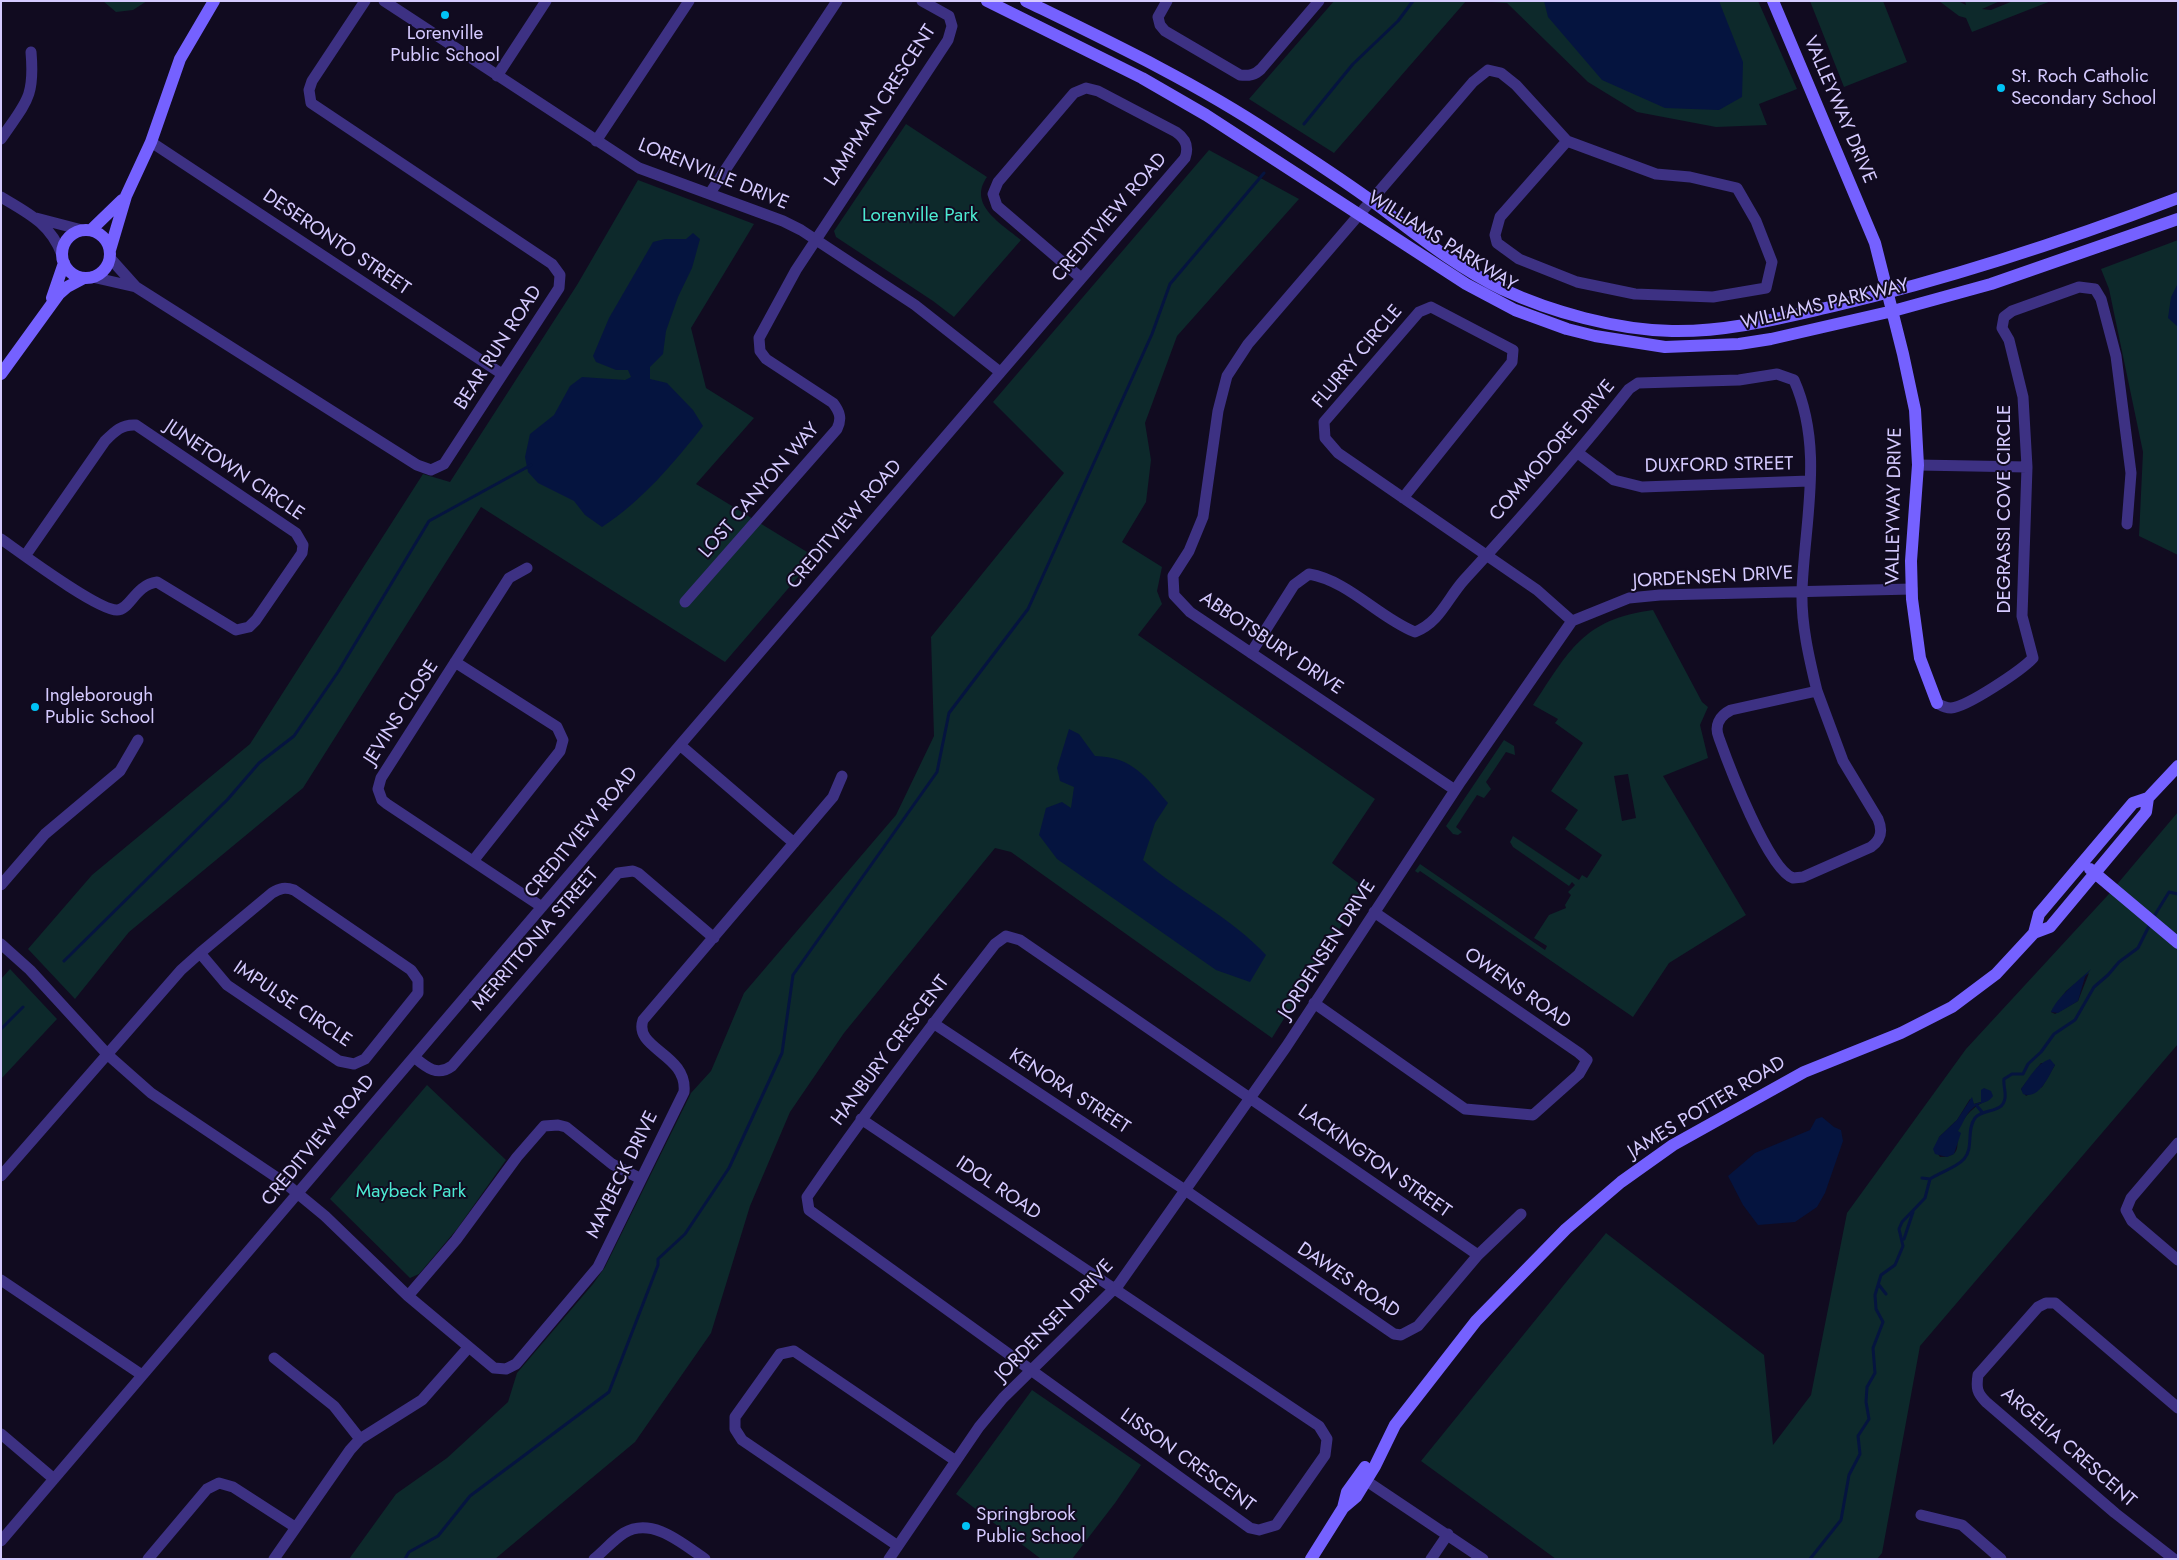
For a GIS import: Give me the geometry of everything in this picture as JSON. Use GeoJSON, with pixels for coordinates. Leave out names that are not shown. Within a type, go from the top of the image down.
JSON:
{"type":"FeatureCollection","features":[{"type":"Feature","properties":{"kind":"main road"},"geometry":{"type":"LineString","coordinates":[[1,374],[50,306],[67,287],[88,277],[100,274],[107,266],[126,196],[151,142],[180,59],[214,1]]}},
{"type":"Feature","properties":{"kind":"main road","name":"WILLIAMS PARKWAY"},"geometry":{"type":"LineString","coordinates":[[987,1],[1150,83],[1256,146],[1466,284],[1541,320],[1595,336],[1665,347],[1739,344],[1893,311],[1991,284],[2178,219]]}},
{"type":"Feature","properties":{"kind":"main road","name":"WILLIAMS PARKWAY"},"geometry":{"type":"LineString","coordinates":[[1026,1],[1157,66],[1232,108],[1371,201],[1437,249],[1503,290],[1577,315],[1617,325],[1672,331],[1726,328],[1766,322],[1948,278],[2043,247],[2178,198]]}},
{"type":"Feature","properties":{"kind":"main road","name":"VALLEYWAY DRIVE"},"geometry":{"type":"LineString","coordinates":[[1772,1],[1874,243],[1889,293],[1915,410],[1918,465],[1911,561],[1912,589],[1920,658],[1937,703]]}},
{"type":"Feature","properties":{"kind":"main road"},"geometry":{"type":"LineString","coordinates":[[50,306],[68,238],[86,230],[126,196]]}},
{"type":"Feature","properties":{"kind":"main road"},"geometry":{"type":"LineString","coordinates":[[86,230],[102,236],[110,254]]}},
{"type":"Feature","properties":{"kind":"main road"},"geometry":{"type":"LineString","coordinates":[[63,259],[72,273],[88,277]]}},
{"type":"Feature","properties":{"kind":"main road","name":"JAMES POTTER ROAD"},"geometry":{"type":"LineString","coordinates":[[2034,933],[2039,914],[2082,862],[2133,803],[2148,798],[2178,766]]}},
{"type":"Feature","properties":{"kind":"main road","name":"JAMES POTTER ROAD"},"geometry":{"type":"LineString","coordinates":[[1311,1559],[1343,1508],[1356,1497],[1362,1479],[1380,1458],[1385,1443],[1395,1425],[1476,1321],[1566,1229],[1621,1182],[1673,1145],[1804,1072],[1901,1034],[1952,1007],[1996,974],[2034,933],[2050,926],[2096,874],[2146,812],[2148,798]]}},
{"type":"Feature","properties":{"kind":"main road"},"geometry":{"type":"LineString","coordinates":[[2082,862],[2178,943]]}},
{"type":"Feature","properties":{"kind":"street","name":"BEAR RUN ROAD"},"geometry":{"type":"LineString","coordinates":[[110,254],[136,287],[427,470],[435,470],[444,464],[559,288],[560,275],[552,264],[311,103],[309,90],[312,81],[365,1]]}},
{"type":"Feature","properties":{"kind":"street","name":"LORENVILLE DRIVE"},"geometry":{"type":"LineString","coordinates":[[384,1],[639,168],[783,221],[816,239],[915,305],[1000,372]]}},
{"type":"Feature","properties":{"kind":"street"},"geometry":{"type":"LineString","coordinates":[[497,76],[546,1]]}},
{"type":"Feature","properties":{"kind":"street"},"geometry":{"type":"LineString","coordinates":[[596,141],[689,1]]}},
{"type":"Feature","properties":{"kind":"street"},"geometry":{"type":"LineString","coordinates":[[710,193],[837,1]]}},
{"type":"Feature","properties":{"kind":"street","name":"LAMPMAN CRESCENT"},"geometry":{"type":"LineString","coordinates":[[816,239],[948,40],[952,26],[949,16],[922,1]]}},
{"type":"Feature","properties":{"kind":"street"},"geometry":{"type":"LineString","coordinates":[[1167,1],[1158,17],[1160,25],[1165,31],[1240,75],[1257,73],[1319,1]]}},
{"type":"Feature","properties":{"kind":"street"},"geometry":{"type":"LineString","coordinates":[[1,139],[28,100],[33,76],[31,52]]}},
{"type":"Feature","properties":{"kind":"street","name":"ABBOTSBURY DRIVE"},"geometry":{"type":"LineString","coordinates":[[1455,790],[1190,612],[1174,595],[1174,576],[1189,551],[1203,517],[1218,411],[1227,376],[1248,344],[1473,82],[1488,70],[1501,73],[1516,86],[1567,141]]}},
{"type":"Feature","properties":{"kind":"street","name":"CREDITVIEW ROAD"},"geometry":{"type":"LineString","coordinates":[[1,1541],[680,745],[1185,158],[1187,147],[1184,139],[1176,132],[1098,91],[1086,88],[1074,93],[998,182],[992,194],[997,206],[1081,278]]}},
{"type":"Feature","properties":{"kind":"street"},"geometry":{"type":"LineString","coordinates":[[1567,141],[1656,174],[1690,177],[1737,188],[1756,221],[1772,262],[1766,288],[1713,297],[1635,294],[1577,282],[1519,259],[1498,243],[1495,234],[1500,217],[1567,141]]}},
{"type":"Feature","properties":{"kind":"street","name":"DESERONTO STREET"},"geometry":{"type":"LineString","coordinates":[[151,142],[502,374]]}},
{"type":"Feature","properties":{"kind":"street"},"geometry":{"type":"LineString","coordinates":[[1,197],[36,218],[55,237],[63,259]]}},
{"type":"Feature","properties":{"kind":"street"},"geometry":{"type":"LineString","coordinates":[[36,218],[86,230]]}},
{"type":"Feature","properties":{"kind":"street","name":"LOST CANYON WAY"},"geometry":{"type":"LineString","coordinates":[[685,602],[837,429],[840,423],[838,410],[833,403],[766,358],[759,344],[761,332],[783,290],[816,239]]}},
{"type":"Feature","properties":{"kind":"street","name":"BEAR RUN ROAD"},"geometry":{"type":"LineString","coordinates":[[88,277],[136,287]]}},
{"type":"Feature","properties":{"kind":"street","name":"DEGRASSI COVE CIRCLE"},"geometry":{"type":"LineString","coordinates":[[1937,703],[1943,707],[1959,706],[2019,671],[2033,658],[2022,616],[2027,467],[2023,397],[2009,340],[2002,328],[2004,317],[2012,312],[2079,287],[2094,289],[2101,299],[2116,356],[2131,473],[2127,524]]}},
{"type":"Feature","properties":{"kind":"street","name":"FLURRY CIRCLE"},"geometry":{"type":"LineString","coordinates":[[1403,498],[1512,362],[1513,350],[1431,307],[1419,312],[1324,422],[1325,438],[1338,453],[1403,498],[1487,555],[1537,590],[1572,621]]}},
{"type":"Feature","properties":{"kind":"street","name":"COMMODORE DRIVE"},"geometry":{"type":"LineString","coordinates":[[1251,652],[1294,585],[1310,574],[1326,577],[1396,625],[1415,632],[1427,627],[1441,613],[1461,584],[1578,453],[1629,389],[1638,383],[1739,380],[1777,374],[1794,380],[1803,400],[1810,427],[1812,449],[1802,592],[1804,624],[1817,691],[1843,761],[1878,819],[1881,830],[1878,840],[1871,847],[1803,877],[1793,878],[1780,869],[1751,818],[1719,738],[1717,725],[1722,716],[1731,710],[1817,691]]}},
{"type":"Feature","properties":{"kind":"street","name":"JUNETOWN CIRCLE"},"geometry":{"type":"LineString","coordinates":[[1,540],[25,556],[95,601],[108,607],[117,610],[124,608],[144,585],[157,582],[236,630],[249,627],[256,620],[302,553],[303,545],[296,533],[136,425],[130,424],[115,431],[105,441],[25,556]]}},
{"type":"Feature","properties":{"kind":"street","name":"DUXFORD STREET"},"geometry":{"type":"LineString","coordinates":[[1578,453],[1614,480],[1642,487],[1809,481]]}},
{"type":"Feature","properties":{"kind":"street"},"geometry":{"type":"LineString","coordinates":[[1918,465],[2027,467]]}},
{"type":"Feature","properties":{"kind":"street","name":"JEVINS CLOSE"},"geometry":{"type":"LineString","coordinates":[[527,568],[509,578],[381,778],[378,788],[382,800],[387,804],[542,907]]}},
{"type":"Feature","properties":{"kind":"street","name":"JORDENSEN DRIVE"},"geometry":{"type":"LineString","coordinates":[[889,1559],[979,1427],[1032,1369],[1116,1288],[1251,1097],[1455,790],[1541,663],[1572,621],[1629,598],[1660,595],[1912,589]]}},
{"type":"Feature","properties":{"kind":"street"},"geometry":{"type":"LineString","coordinates":[[456,662],[557,727],[563,740],[560,752],[473,861]]}},
{"type":"Feature","properties":{"kind":"street"},"geometry":{"type":"LineString","coordinates":[[1,885],[45,834],[120,771],[138,740]]}},
{"type":"Feature","properties":{"kind":"street"},"geometry":{"type":"LineString","coordinates":[[680,745],[794,843]]}},
{"type":"Feature","properties":{"kind":"street","name":"MAYBECK DRIVE"},"geometry":{"type":"LineString","coordinates":[[1,944],[30,970],[108,1055],[151,1093],[298,1193],[408,1296],[468,1348],[494,1368],[506,1369],[516,1364],[598,1266],[684,1092],[685,1083],[680,1069],[645,1038],[641,1024],[833,797],[842,776]]}},
{"type":"Feature","properties":{"kind":"street","name":"MERRITTONIA STREET"},"geometry":{"type":"LineString","coordinates":[[414,1058],[432,1071],[440,1071],[452,1066],[618,873],[633,871],[638,873],[714,938]]}},
{"type":"Feature","properties":{"kind":"street","name":"IMPULSE CIRCLE"},"geometry":{"type":"LineString","coordinates":[[1,1176],[181,970],[200,953],[272,893],[289,888],[411,970],[418,980],[418,993],[365,1059],[348,1064],[339,1061],[233,990],[200,953]]}},
{"type":"Feature","properties":{"kind":"street","name":"OWENS ROAD"},"geometry":{"type":"LineString","coordinates":[[1314,1003],[1465,1109],[1533,1115],[1545,1107],[1579,1074],[1587,1060],[1374,912]]}},
{"type":"Feature","properties":{"kind":"street","name":"HANBURY CRESCENT"},"geometry":{"type":"LineString","coordinates":[[1032,1369],[809,1210],[807,1197],[861,1119],[995,944],[1006,936],[1012,936],[1251,1097]]}},
{"type":"Feature","properties":{"kind":"street","name":"KENORA STREET"},"geometry":{"type":"LineString","coordinates":[[933,1023],[1185,1190]]}},
{"type":"Feature","properties":{"kind":"street","name":"LACKINGTON STREET"},"geometry":{"type":"LineString","coordinates":[[1251,1097],[1478,1255]]}},
{"type":"Feature","properties":{"kind":"street","name":"IDOL ROAD"},"geometry":{"type":"LineString","coordinates":[[861,1119],[1116,1288]]}},
{"type":"Feature","properties":{"kind":"street"},"geometry":{"type":"LineString","coordinates":[[408,1296],[456,1240],[518,1157],[544,1126],[558,1124],[566,1126],[612,1164],[641,1179]]}},
{"type":"Feature","properties":{"kind":"street"},"geometry":{"type":"LineString","coordinates":[[2178,1143],[2131,1198],[2126,1210],[2132,1221],[2178,1260]]}},
{"type":"Feature","properties":{"kind":"street","name":"DAWES ROAD"},"geometry":{"type":"LineString","coordinates":[[1185,1190],[1394,1334],[1401,1335],[1418,1326],[1478,1255],[1521,1214]]}},
{"type":"Feature","properties":{"kind":"street"},"geometry":{"type":"LineString","coordinates":[[1,1280],[142,1375]]}},
{"type":"Feature","properties":{"kind":"street","name":"LISSON CRESCENT"},"geometry":{"type":"LineString","coordinates":[[1032,1369],[1250,1528],[1259,1530],[1276,1525],[1325,1455],[1327,1447],[1324,1432],[1319,1426],[1116,1288]]}},
{"type":"Feature","properties":{"kind":"street","name":"ARGELIA CRESCENT"},"geometry":{"type":"LineString","coordinates":[[2174,1559],[2115,1512],[1986,1402],[1978,1394],[1976,1387],[1978,1375],[2038,1307],[2046,1303],[2055,1304],[2178,1408]]}},
{"type":"Feature","properties":{"kind":"street"},"geometry":{"type":"LineString","coordinates":[[274,1559],[338,1465],[360,1439],[422,1400],[468,1348]]}},
{"type":"Feature","properties":{"kind":"street"},"geometry":{"type":"LineString","coordinates":[[898,1546],[742,1440],[735,1429],[735,1417],[780,1354],[794,1351],[956,1461]]}},
{"type":"Feature","properties":{"kind":"street"},"geometry":{"type":"LineString","coordinates":[[274,1358],[334,1406],[360,1439]]}},
{"type":"Feature","properties":{"kind":"street"},"geometry":{"type":"LineString","coordinates":[[1,1434],[54,1478]]}},
{"type":"Feature","properties":{"kind":"street"},"geometry":{"type":"LineString","coordinates":[[1362,1479],[1448,1534],[1483,1559]]}},
{"type":"Feature","properties":{"kind":"street"},"geometry":{"type":"LineString","coordinates":[[148,1559],[207,1489],[219,1484],[233,1487],[295,1527]]}},
{"type":"Feature","properties":{"kind":"street"},"geometry":{"type":"LineString","coordinates":[[1921,1515],[1962,1525],[2001,1559]]}},
{"type":"Feature","properties":{"kind":"street"},"geometry":{"type":"LineString","coordinates":[[594,1559],[625,1532],[638,1528],[652,1528],[666,1532],[705,1559]]}},
{"type":"Feature","properties":{"kind":"street"},"geometry":{"type":"LineString","coordinates":[[1431,1559],[1448,1534]]}},
{"type":"Feature","properties":{"kind":"green space"},"geometry":{"type":"Polygon","coordinates":[[[103,1],[147,1],[133,10],[116,12],[103,1]]]}},
{"type":"Feature","properties":{"kind":"green space"},"geometry":{"type":"Polygon","coordinates":[[[1334,1],[1466,1],[1334,153],[1249,99],[1334,1]]]}},
{"type":"Feature","properties":{"kind":"green space"},"geometry":{"type":"Polygon","coordinates":[[[1476,1],[1758,1],[1797,89],[1759,104],[1767,125],[1716,127],[1637,112],[1588,82],[1507,3],[1476,1]]]}},
{"type":"Feature","properties":{"kind":"green space"},"geometry":{"type":"Polygon","coordinates":[[[1810,1],[1883,1],[1907,62],[1844,87],[1810,1]]]}},
{"type":"Feature","properties":{"kind":"green space"},"geometry":{"type":"Polygon","coordinates":[[[1939,1],[1958,1],[1966,5],[1965,1],[2000,1],[1982,9],[1991,10],[2013,1],[2051,1],[1972,32],[1966,18],[1959,16],[1939,1]]]}},
{"type":"Feature","properties":{"kind":"green space","name":"Lorenville Park"},"geometry":{"type":"Polygon","coordinates":[[[906,124],[987,177],[982,187],[981,196],[984,205],[989,213],[1021,240],[954,317],[836,237],[834,231],[906,124]]]}},
{"type":"Feature","properties":{"kind":"green space"},"geometry":{"type":"Polygon","coordinates":[[[1209,150],[1299,199],[1177,336],[1145,423],[1151,460],[1146,502],[1122,542],[1162,567],[1157,591],[1162,604],[1138,635],[1375,799],[1332,863],[1365,888],[1272,1038],[1011,852],[995,848],[844,1033],[790,1112],[750,1206],[711,1333],[635,1442],[495,1559],[349,1559],[396,1494],[447,1458],[508,1402],[517,1373],[593,1284],[605,1267],[691,1093],[711,1071],[744,993],[896,815],[934,736],[931,637],[1064,473],[993,402],[1209,150]]]}},
{"type":"Feature","properties":{"kind":"green space"},"geometry":{"type":"Polygon","coordinates":[[[638,180],[754,224],[691,328],[706,388],[754,418],[696,484],[812,555],[811,562],[725,662],[481,507],[303,788],[129,932],[75,999],[28,949],[92,875],[250,744],[423,474],[450,482],[577,285],[638,180]]]}},
{"type":"Feature","properties":{"kind":"green space"},"geometry":{"type":"Polygon","coordinates":[[[2178,240],[2178,555],[2139,536],[2143,452],[2109,289],[2101,269],[2178,240]]]}},
{"type":"Feature","properties":{"kind":"green space"},"geometry":{"type":"Polygon","coordinates":[[[1653,610],[1702,702],[1708,707],[1700,725],[1708,758],[1663,776],[1746,915],[1669,963],[1633,1017],[1420,871],[1418,873],[1415,871],[1420,864],[1545,950],[1547,946],[1534,938],[1549,915],[1566,908],[1565,905],[1571,895],[1568,892],[1575,885],[1572,882],[1569,886],[1513,847],[1510,842],[1513,836],[1579,880],[1582,875],[1587,878],[1602,855],[1565,829],[1578,810],[1551,791],[1583,743],[1555,723],[1558,719],[1533,705],[1568,654],[1580,641],[1610,621],[1629,614],[1653,610]],[[1628,774],[1614,776],[1622,821],[1636,818],[1628,774]]]}},
{"type":"Feature","properties":{"kind":"green space"},"geometry":{"type":"Polygon","coordinates":[[[1504,740],[1514,746],[1515,755],[1506,752],[1486,782],[1491,789],[1484,798],[1477,795],[1456,827],[1462,832],[1458,835],[1453,834],[1446,826],[1504,740]]]}},
{"type":"Feature","properties":{"kind":"green space"},"geometry":{"type":"Polygon","coordinates":[[[2178,812],[2178,1044],[1920,1346],[1882,1553],[1877,1559],[1556,1559],[1421,1461],[1606,1233],[1764,1355],[1773,1445],[1811,1395],[1847,1213],[1966,1049],[2108,895],[2178,812]],[[2089,973],[2066,991],[2051,1012],[2055,1014],[2078,1001],[2089,973]],[[2041,1063],[2021,1089],[2026,1096],[2042,1087],[2055,1065],[2041,1063]],[[1981,1090],[1981,1102],[1974,1104],[1970,1099],[1957,1120],[1939,1137],[1938,1154],[1940,1157],[1948,1156],[1956,1151],[1957,1134],[1963,1120],[1975,1107],[1990,1099],[1981,1090]]]}},
{"type":"Feature","properties":{"kind":"green space"},"geometry":{"type":"Polygon","coordinates":[[[10,969],[57,1019],[1,1079],[1,979],[10,969]]]}},
{"type":"Feature","properties":{"kind":"green space","name":"Maybeck Park"},"geometry":{"type":"Polygon","coordinates":[[[427,1085],[506,1160],[457,1229],[419,1274],[410,1278],[330,1199],[427,1085]]]}},
{"type":"Feature","properties":{"kind":"green space"},"geometry":{"type":"Polygon","coordinates":[[[1032,1390],[1141,1465],[1115,1503],[1072,1559],[1041,1559],[956,1494],[1032,1390]]]}},
{"type":"Feature","properties":{"kind":"water"},"geometry":{"type":"Polygon","coordinates":[[[1544,1],[1719,1],[1743,62],[1742,97],[1719,110],[1665,108],[1602,80],[1548,17],[1544,1]]]}},
{"type":"Feature","properties":{"kind":"water"},"geometry":{"type":"Polygon","coordinates":[[[693,233],[700,239],[692,268],[678,297],[666,331],[663,354],[650,367],[650,379],[667,383],[693,410],[703,426],[681,454],[644,493],[617,517],[602,527],[585,515],[574,501],[538,483],[528,472],[525,457],[530,434],[554,415],[570,386],[582,377],[625,380],[631,377],[628,370],[616,370],[596,362],[593,356],[609,318],[653,242],[665,239],[686,239],[693,233]]]}},
{"type":"Feature","properties":{"kind":"water"},"geometry":{"type":"Polygon","coordinates":[[[2178,283],[2178,327],[2168,318],[2171,297],[2178,283]]]}},
{"type":"Feature","properties":{"kind":"water"},"geometry":{"type":"Polygon","coordinates":[[[1069,729],[1079,734],[1095,756],[1108,757],[1129,764],[1153,785],[1168,803],[1155,823],[1143,860],[1222,917],[1266,955],[1250,982],[1216,970],[1057,859],[1039,835],[1046,808],[1062,802],[1071,808],[1074,787],[1060,781],[1057,768],[1069,729]]]}},
{"type":"Feature","properties":{"kind":"water"},"geometry":{"type":"Polygon","coordinates":[[[2091,969],[2085,977],[2078,1001],[2058,1013],[2051,1012],[2063,995],[2091,969]]]}},
{"type":"Feature","properties":{"kind":"water"},"geometry":{"type":"Polygon","coordinates":[[[2050,1059],[2055,1065],[2043,1086],[2029,1095],[2023,1094],[2021,1089],[2034,1071],[2050,1059]]]}},
{"type":"Feature","properties":{"kind":"water"},"geometry":{"type":"Polygon","coordinates":[[[1984,1088],[1991,1091],[1993,1096],[1989,1100],[1975,1106],[1968,1113],[1958,1131],[1961,1133],[1954,1154],[1947,1157],[1935,1154],[1933,1149],[1939,1137],[1957,1120],[1972,1097],[1974,1104],[1981,1102],[1981,1090],[1984,1088]]]}},
{"type":"Feature","properties":{"kind":"water"},"geometry":{"type":"Polygon","coordinates":[[[1822,1117],[1841,1130],[1843,1141],[1825,1193],[1817,1207],[1795,1222],[1758,1225],[1743,1205],[1728,1176],[1755,1153],[1810,1130],[1816,1119],[1822,1117]]]}},
{"type":"Feature","properties":{"kind":"waterway"},"geometry":{"type":"LineString","coordinates":[[1304,124],[1353,64],[1398,21],[1413,1]]}},
{"type":"Feature","properties":{"kind":"waterway"},"geometry":{"type":"LineString","coordinates":[[405,1559],[409,1552],[438,1536],[470,1496],[609,1392],[658,1265],[658,1259],[685,1234],[729,1168],[782,1053],[793,975],[937,772],[949,713],[1028,609],[1152,334],[1170,284],[1264,173]]}},
{"type":"Feature","properties":{"kind":"waterway"},"geometry":{"type":"LineString","coordinates":[[64,961],[228,799],[259,763],[294,736],[338,672],[429,521],[531,465]]}},
{"type":"Feature","properties":{"kind":"waterway"},"geometry":{"type":"LineString","coordinates":[[2153,918],[2169,892],[2178,894]]}},
{"type":"Feature","properties":{"kind":"waterway"},"geometry":{"type":"LineString","coordinates":[[1810,1559],[1841,1520],[1849,1475],[1860,1454],[1858,1436],[1869,1419],[1866,1402],[1867,1387],[1875,1373],[1873,1348],[1883,1322],[1876,1309],[1875,1295],[1881,1275],[1895,1265],[1903,1246],[1899,1229],[1902,1222],[1925,1198],[1930,1179],[1957,1165],[1967,1155],[1972,1123],[1975,1118],[1983,1113],[1997,1109],[2003,1103],[2005,1098],[2004,1079],[2012,1074],[2023,1074],[2028,1064],[2041,1052],[2054,1034],[2075,1020],[2094,987],[2119,962],[2138,948],[2150,924]]}},
{"type":"Feature","properties":{"kind":"waterway"},"geometry":{"type":"LineString","coordinates":[[1,1029],[23,1007]]}},
{"type":"Feature","properties":{"kind":"waterway"},"geometry":{"type":"LineString","coordinates":[[1977,1106],[1982,1112]]}},
{"type":"Feature","properties":{"kind":"waterway"},"geometry":{"type":"LineString","coordinates":[[1922,1178],[1930,1179]]}},
{"type":"Feature","properties":{"kind":"waterway"},"geometry":{"type":"LineString","coordinates":[[1904,1239],[1913,1212]]}},
{"type":"Feature","properties":{"kind":"waterway"},"geometry":{"type":"LineString","coordinates":[[1879,1285],[1886,1294]]}},
{"type":"Feature","properties":{"kind":"place","name":"Lorenville Public School"},"geometry":{"type":"Point","coordinates":[445,15]}},
{"type":"Feature","properties":{"kind":"place","name":"St. Roch Catholic Secondary School"},"geometry":{"type":"Point","coordinates":[2001,88]}},
{"type":"Feature","properties":{"kind":"place","name":"Ingleborough Public School"},"geometry":{"type":"Point","coordinates":[35,707]}},
{"type":"Feature","properties":{"kind":"place","name":"Springbrook Public School"},"geometry":{"type":"Point","coordinates":[966,1526]}}]}
